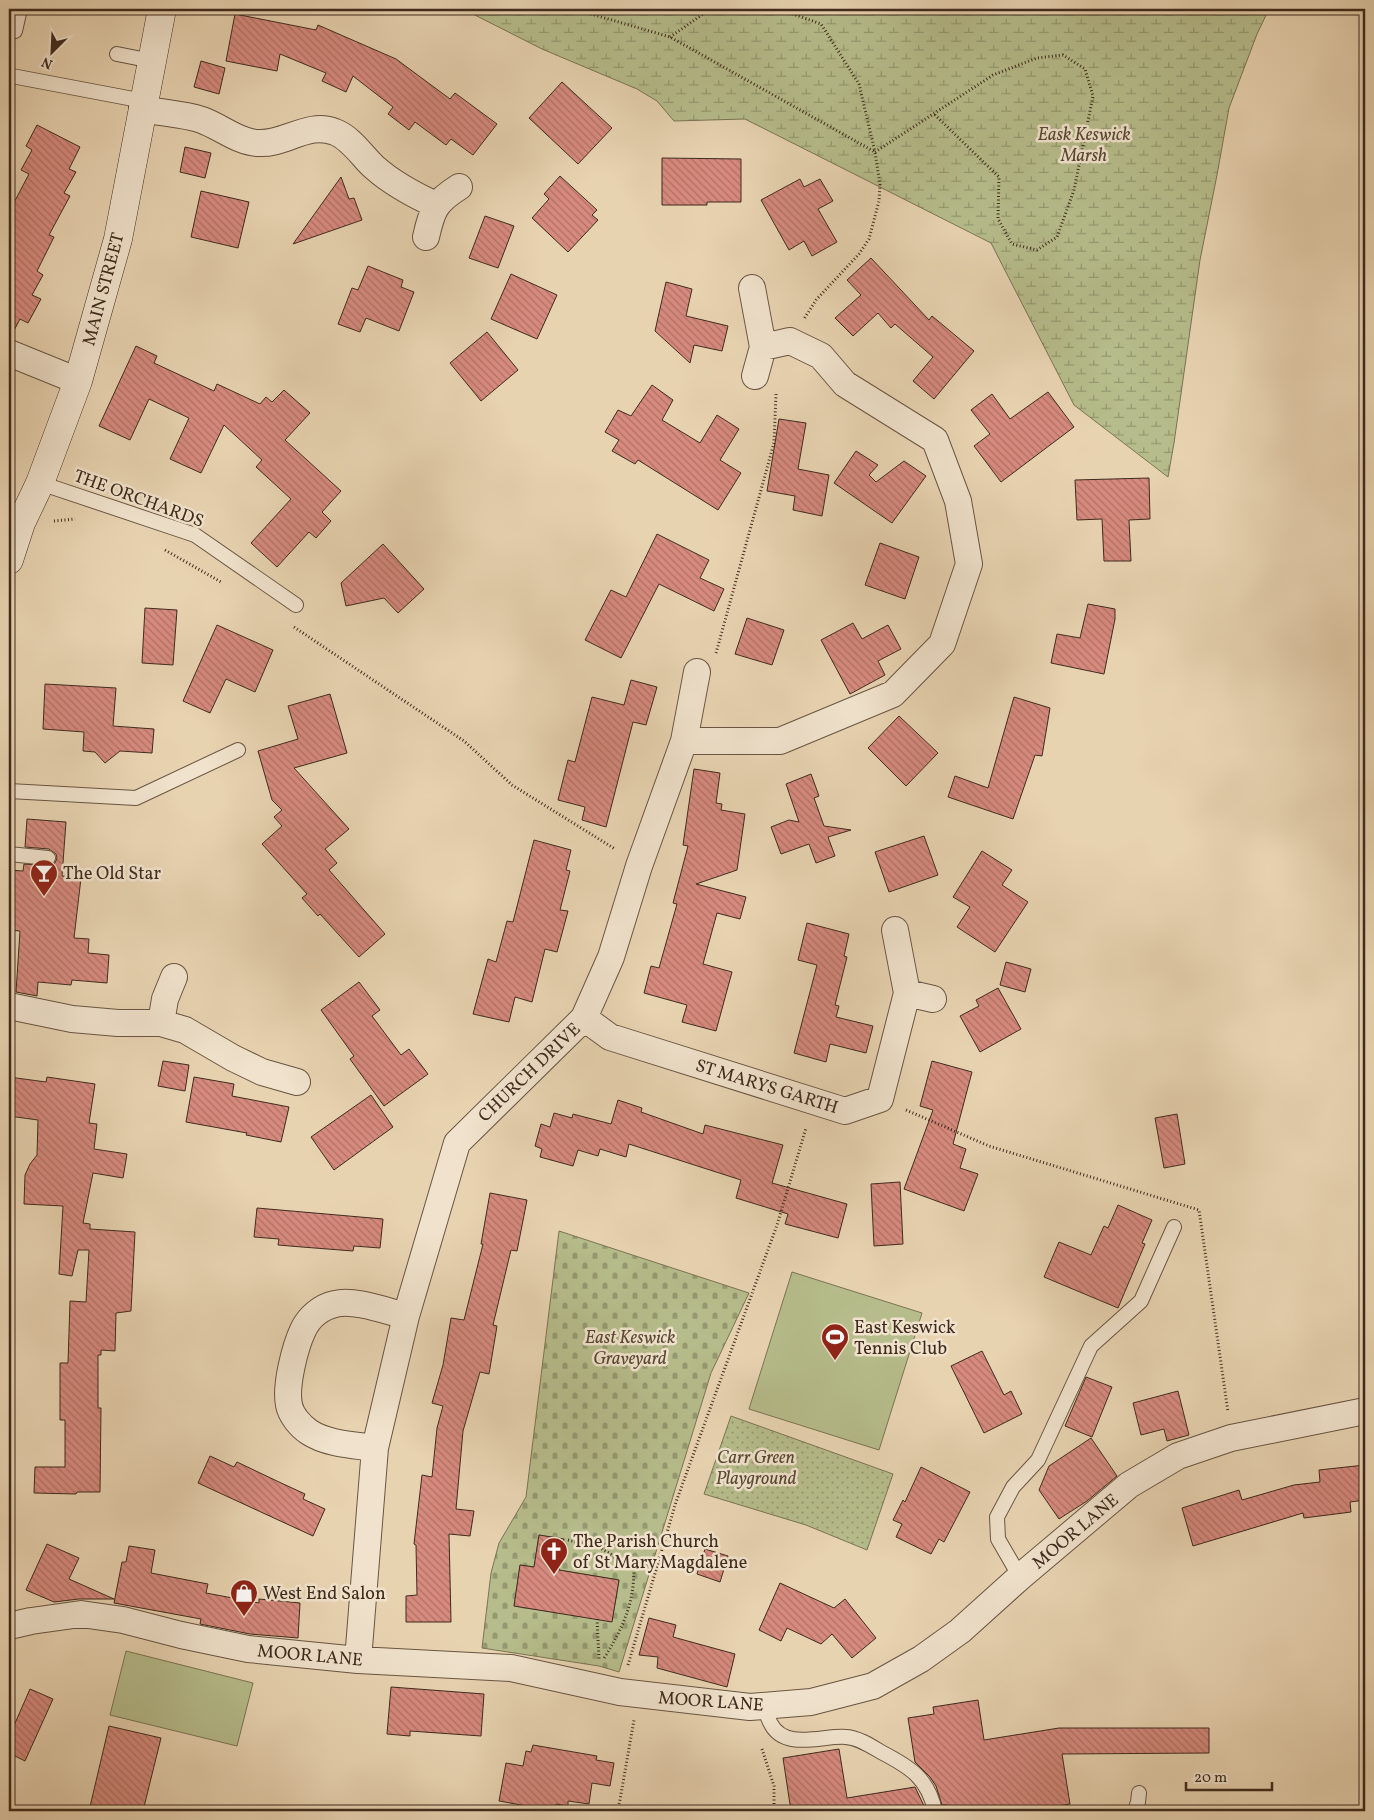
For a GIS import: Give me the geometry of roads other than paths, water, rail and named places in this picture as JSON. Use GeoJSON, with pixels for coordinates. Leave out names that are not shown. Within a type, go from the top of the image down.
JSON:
{"type":"FeatureCollection","features":[{"type":"Feature","properties":{"kind":"street","name":"MAIN STREET"},"geometry":{"type":"LineString","coordinates":[[9,560],[21,524],[40,483],[78,381],[118,239],[162,9]]}},
{"type":"Feature","properties":{"kind":"street"},"geometry":{"type":"LineString","coordinates":[[143,105],[200,119],[221,128],[238,139],[257,143],[278,142],[309,129],[323,128],[336,132],[348,140],[388,179],[419,198],[436,205]]}},
{"type":"Feature","properties":{"kind":"street"},"geometry":{"type":"LineString","coordinates":[[426,237],[436,205],[445,196],[459,187]]}},
{"type":"Feature","properties":{"kind":"street"},"geometry":{"type":"LineString","coordinates":[[752,288],[764,347],[755,376]]}},
{"type":"Feature","properties":{"kind":"street"},"geometry":{"type":"LineString","coordinates":[[684,741],[780,741],[893,694],[942,644],[969,564],[958,501],[935,440],[845,384],[821,356],[790,342],[764,347]]}},
{"type":"Feature","properties":{"kind":"street"},"geometry":{"type":"LineString","coordinates":[[9,353],[78,381]]}},
{"type":"Feature","properties":{"kind":"street","name":"CHURCH DRIVE"},"geometry":{"type":"LineString","coordinates":[[358,1660],[375,1448],[406,1316],[457,1143],[584,1018],[611,957],[639,866],[684,741],[697,672]]}},
{"type":"Feature","properties":{"kind":"street"},"geometry":{"type":"LineString","coordinates":[[894,930],[907,993],[933,999]]}},
{"type":"Feature","properties":{"kind":"street"},"geometry":{"type":"LineString","coordinates":[[161,1023],[165,999],[174,977]]}},
{"type":"Feature","properties":{"kind":"street","name":"ST MARYS GARTH"},"geometry":{"type":"LineString","coordinates":[[584,1018],[610,1037],[845,1111],[880,1099],[907,993]]}},
{"type":"Feature","properties":{"kind":"street"},"geometry":{"type":"LineString","coordinates":[[9,1006],[72,1019],[161,1023],[185,1030],[233,1058],[262,1072],[297,1082]]}},
{"type":"Feature","properties":{"kind":"street"},"geometry":{"type":"LineString","coordinates":[[375,1448],[322,1439],[308,1432],[296,1421],[289,1406],[287,1390],[290,1374],[303,1330],[310,1318],[322,1309],[334,1304],[349,1302],[406,1316]]}},
{"type":"Feature","properties":{"kind":"street","name":"MOOR LANE"},"geometry":{"type":"LineString","coordinates":[[9,1626],[81,1614],[123,1620],[181,1635],[248,1649],[358,1660],[511,1668],[620,1692],[757,1707],[811,1702],[873,1686],[921,1659],[960,1631],[1020,1577],[1129,1485],[1178,1456],[1231,1438],[1365,1411]]}},
{"type":"Feature","properties":{"kind":"lane"},"geometry":{"type":"LineString","coordinates":[[15,31],[20,9]]}},
{"type":"Feature","properties":{"kind":"lane"},"geometry":{"type":"LineString","coordinates":[[117,54],[152,61]]}},
{"type":"Feature","properties":{"kind":"lane"},"geometry":{"type":"LineString","coordinates":[[12,76],[143,105]]}},
{"type":"Feature","properties":{"kind":"lane","name":"THE ORCHARDS"},"geometry":{"type":"LineString","coordinates":[[40,483],[195,535],[296,606]]}},
{"type":"Feature","properties":{"kind":"lane"},"geometry":{"type":"LineString","coordinates":[[9,791],[136,798],[238,750]]}},
{"type":"Feature","properties":{"kind":"lane"},"geometry":{"type":"LineString","coordinates":[[9,854],[48,858]]}},
{"type":"Feature","properties":{"kind":"lane"},"geometry":{"type":"LineString","coordinates":[[1020,1577],[998,1539],[997,1517],[1013,1487],[1038,1460],[1091,1346],[1141,1300],[1174,1227]]}},
{"type":"Feature","properties":{"kind":"lane"},"geometry":{"type":"LineString","coordinates":[[757,1707],[782,1735],[795,1740],[808,1741],[847,1737],[865,1743],[910,1768],[924,1781],[932,1798],[935,1811]]}},
{"type":"Feature","properties":{"kind":"lane"},"geometry":{"type":"LineString","coordinates":[[1135,1811],[1139,1793]]}},
{"type":"Feature","properties":{"kind":"place","name":"The Old Star"},"geometry":{"type":"Point","coordinates":[44,897]}},
{"type":"Feature","properties":{"kind":"place","name":"East Keswick Tennis Club"},"geometry":{"type":"Point","coordinates":[835,1361]}},
{"type":"Feature","properties":{"kind":"place","name":"The Parish Church of St Mary Magdalene"},"geometry":{"type":"Point","coordinates":[554,1575]}},
{"type":"Feature","properties":{"kind":"place","name":"West End Salon"},"geometry":{"type":"Point","coordinates":[244,1617]}},
{"type":"Feature","properties":{"kind":"park label","name":"Eask Keswick Marsh"},"geometry":{"type":"Point","coordinates":[1084,144]}},
{"type":"Feature","properties":{"kind":"park label","name":"East Keswick Graveyard"},"geometry":{"type":"Point","coordinates":[630,1347]}},
{"type":"Feature","properties":{"kind":"park label","name":"Carr Green Playground"},"geometry":{"type":"Point","coordinates":[756,1467]}}]}
